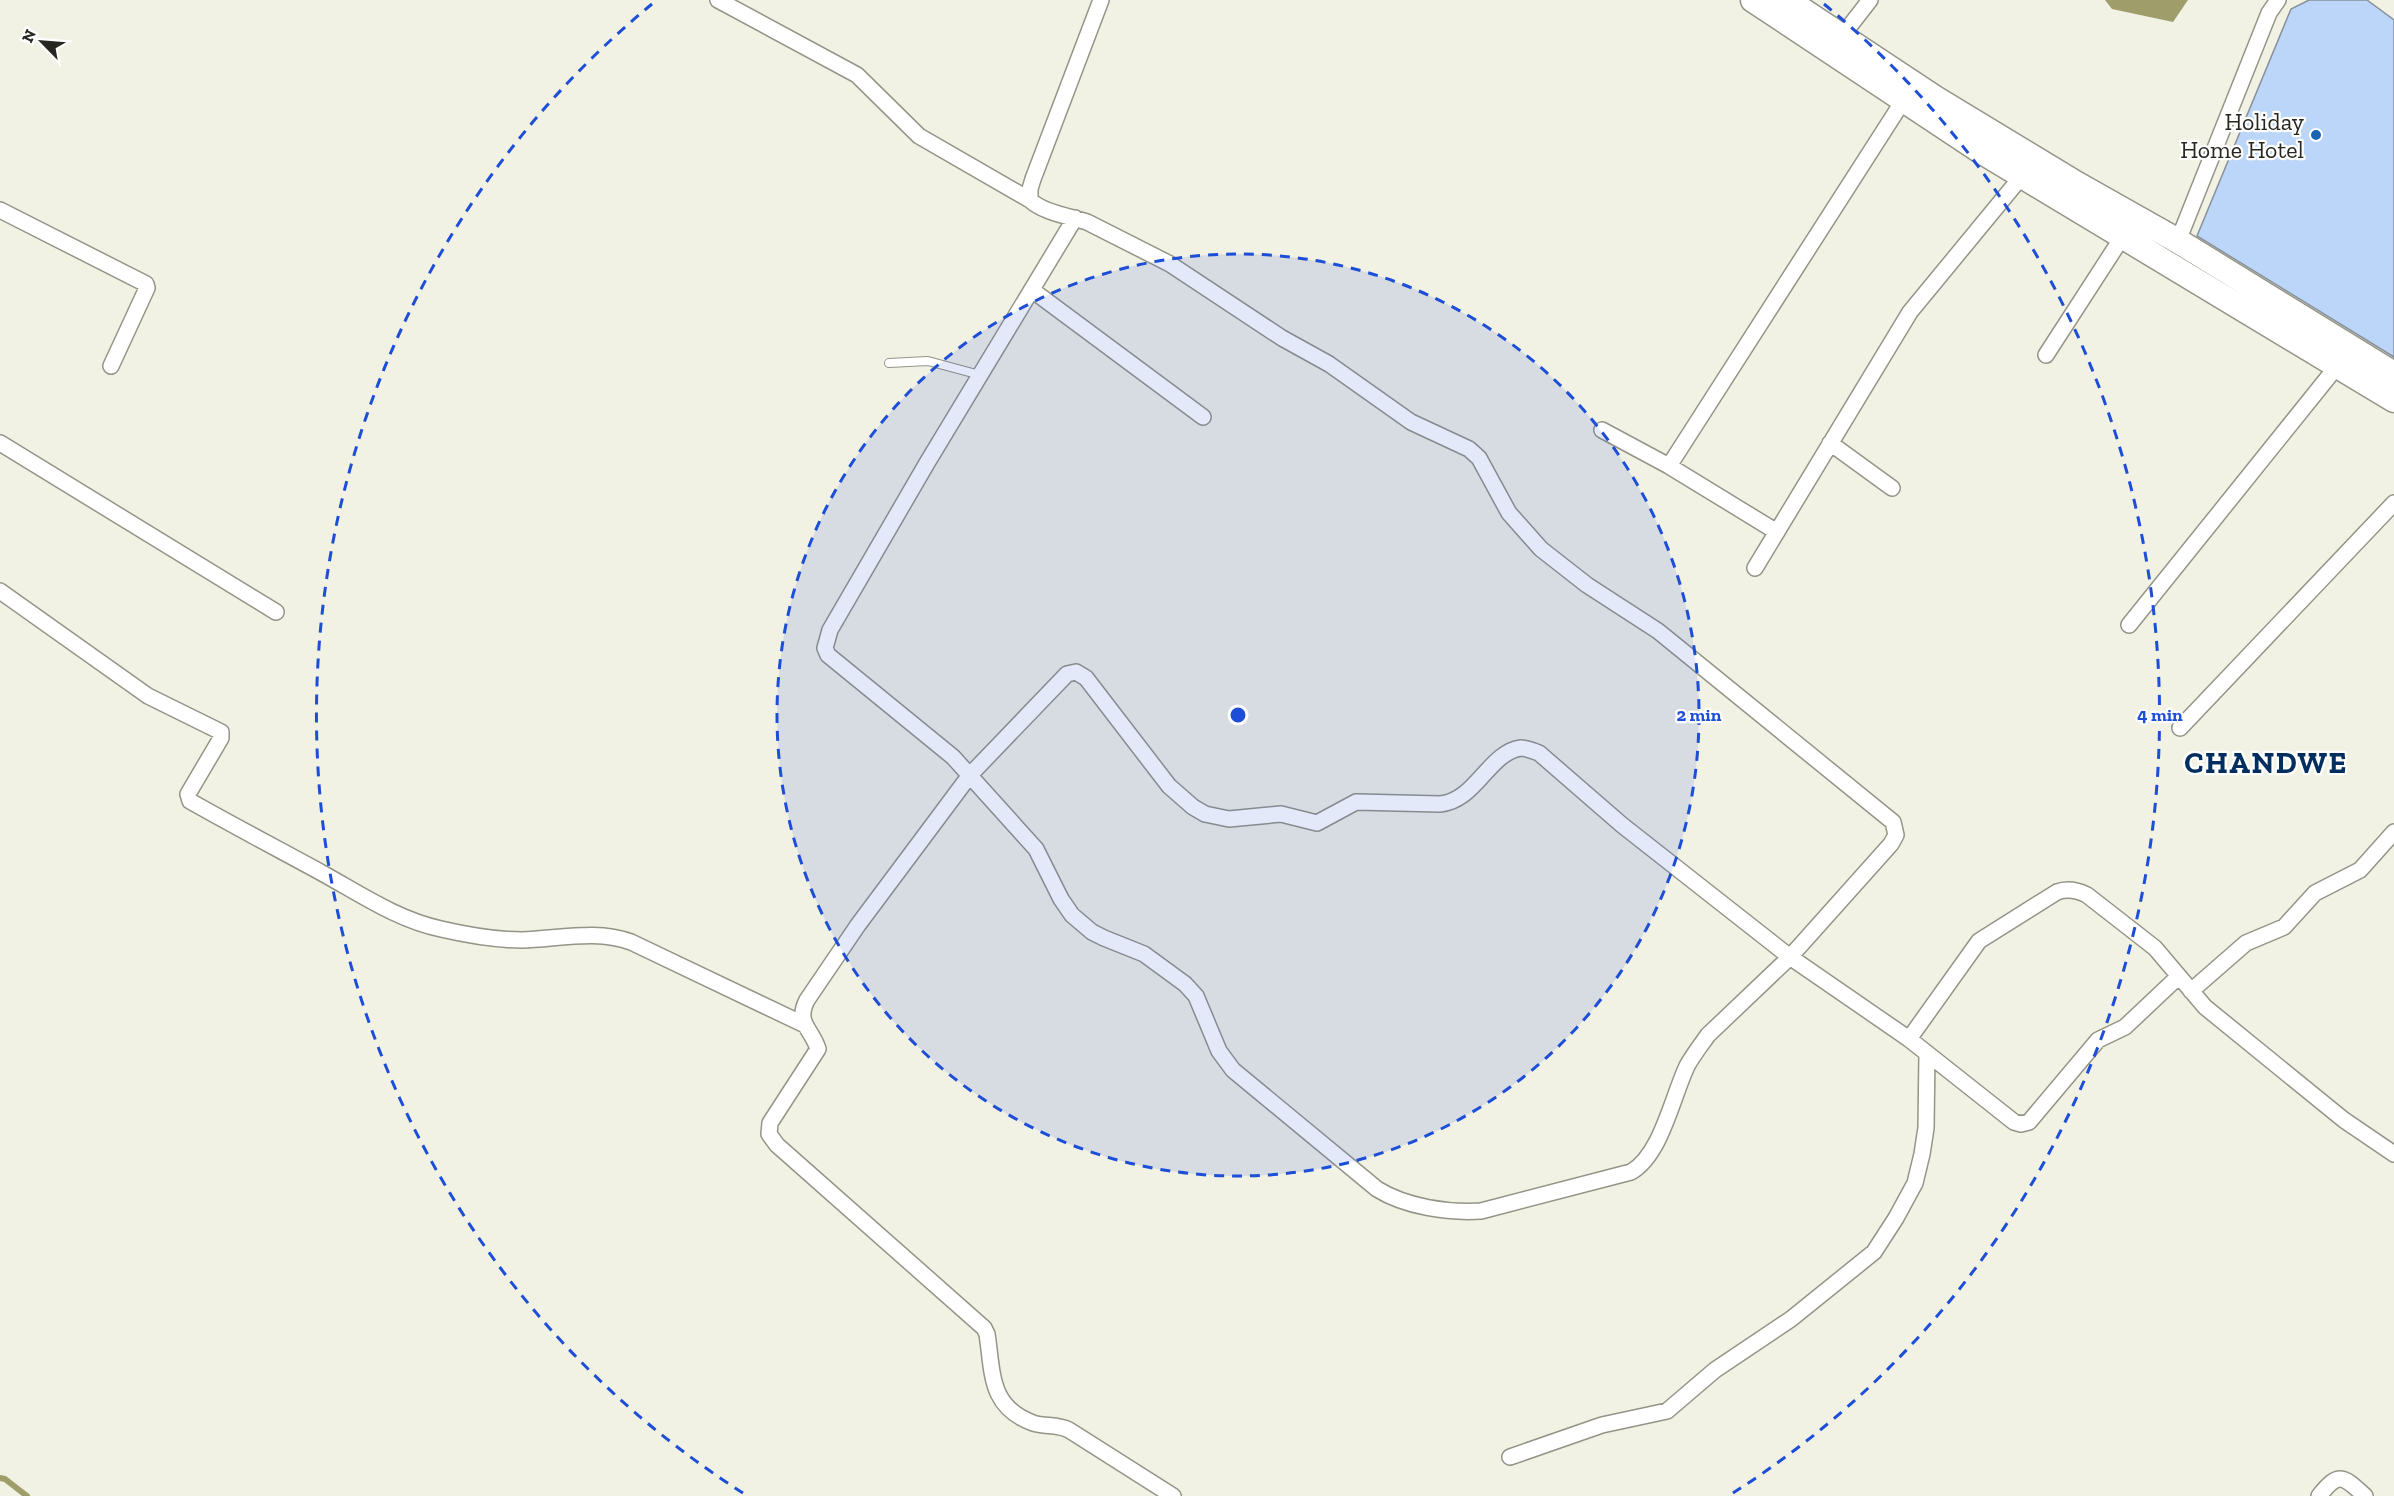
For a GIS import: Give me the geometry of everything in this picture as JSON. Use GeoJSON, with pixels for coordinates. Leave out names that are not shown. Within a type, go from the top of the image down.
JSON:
{"type":"FeatureCollection","features":[{"type":"Feature","properties":{"kind":"main road"},"geometry":{"type":"LineString","coordinates":[[1753,0],[1903,101],[2123,236],[2394,374]]}},
{"type":"Feature","properties":{"kind":"main road"},"geometry":{"type":"LineString","coordinates":[[1786,0],[1935,98],[2077,184],[2178,241],[2292,324],[2338,365],[2394,400]]}},
{"type":"Feature","properties":{"kind":"street"},"geometry":{"type":"LineString","coordinates":[[718,0],[857,75],[919,136],[1037,206],[1075,218],[1087,222],[1170,264],[1282,338],[1329,364],[1411,422],[1469,449],[1479,458],[1509,513],[1541,549],[1587,585],[1658,631],[1891,820],[1896,832],[1891,844],[1790,957],[1708,1035],[1688,1066],[1645,1164],[1631,1172],[1481,1211],[1464,1212],[1409,1203],[1396,1200],[1377,1189],[1233,1070],[1219,1051],[1196,996],[1185,984],[1144,954],[1092,932],[1072,915],[1061,899],[1036,849],[970,775],[953,757],[834,661],[825,648],[830,630],[1075,218]]}},
{"type":"Feature","properties":{"kind":"street"},"geometry":{"type":"LineString","coordinates":[[1030,200],[1033,179],[1101,0]]}},
{"type":"Feature","properties":{"kind":"street"},"geometry":{"type":"LineString","coordinates":[[1842,36],[1870,0]]}},
{"type":"Feature","properties":{"kind":"street"},"geometry":{"type":"LineString","coordinates":[[2178,241],[2269,13],[2277,0]]}},
{"type":"Feature","properties":{"kind":"street"},"geometry":{"type":"LineString","coordinates":[[1669,466],[1903,101]]}},
{"type":"Feature","properties":{"kind":"street"},"geometry":{"type":"LineString","coordinates":[[1755,568],[1910,312],[2022,176]]}},
{"type":"Feature","properties":{"kind":"street"},"geometry":{"type":"LineString","coordinates":[[0,210],[146,284],[147,288],[111,366]]}},
{"type":"Feature","properties":{"kind":"street"},"geometry":{"type":"LineString","coordinates":[[2046,356],[2123,236]]}},
{"type":"Feature","properties":{"kind":"street"},"geometry":{"type":"LineString","coordinates":[[1032,290],[1203,417]]}},
{"type":"Feature","properties":{"kind":"street"},"geometry":{"type":"LineString","coordinates":[[2129,625],[2338,365]]}},
{"type":"Feature","properties":{"kind":"street"},"geometry":{"type":"LineString","coordinates":[[1602,430],[1669,466],[1777,532]]}},
{"type":"Feature","properties":{"kind":"street"},"geometry":{"type":"LineString","coordinates":[[0,443],[276,612]]}},
{"type":"Feature","properties":{"kind":"street"},"geometry":{"type":"LineString","coordinates":[[1830,444],[1892,488]]}},
{"type":"Feature","properties":{"kind":"street"},"geometry":{"type":"LineString","coordinates":[[2180,728],[2394,503]]}},
{"type":"Feature","properties":{"kind":"street"},"geometry":{"type":"LineString","coordinates":[[0,591],[148,696],[221,732],[221,738],[188,794],[190,801],[372,901],[412,922],[493,938],[522,940],[602,935],[616,937],[805,1025]]}},
{"type":"Feature","properties":{"kind":"street"},"geometry":{"type":"LineString","coordinates":[[1173,1496],[1069,1430],[1031,1422],[1006,1408],[996,1392],[987,1334],[984,1328],[772,1140],[769,1134],[770,1123],[818,1049],[805,1025],[802,1012],[807,1000],[858,926],[970,775],[1062,678],[1073,672],[1086,678],[1178,797],[1205,814],[1229,819],[1281,814],[1317,823],[1356,802],[1440,804],[1453,802],[1464,795],[1513,750],[1527,748],[1539,753],[1622,825],[1790,957],[1910,1039],[2014,1122],[2025,1124],[2098,1040],[2125,1027],[2178,977]]}},
{"type":"Feature","properties":{"kind":"street"},"geometry":{"type":"LineString","coordinates":[[2191,991],[2246,944],[2284,927],[2315,893],[2360,870],[2394,832]]}},
{"type":"Feature","properties":{"kind":"street"},"geometry":{"type":"LineString","coordinates":[[1910,1039],[1979,940],[2064,890],[2079,891],[2155,948],[2205,1006],[2344,1120],[2394,1154]]}},
{"type":"Feature","properties":{"kind":"street"},"geometry":{"type":"LineString","coordinates":[[1510,1457],[1602,1425],[1667,1411],[1715,1370],[1791,1319],[1874,1252],[1915,1183],[1926,1128],[1928,1053]]}},
{"type":"Feature","properties":{"kind":"street"},"geometry":{"type":"LineString","coordinates":[[2319,1496],[2332,1480],[2338,1478],[2348,1480],[2366,1496]]}},
{"type":"Feature","properties":{"kind":"lane"},"geometry":{"type":"LineString","coordinates":[[889,363],[928,361],[980,375]]}},
{"type":"Feature","properties":{"kind":"shaded area"},"geometry":{"type":"Polygon","coordinates":[[[2105,0],[2188,0],[2173,22],[2112,9],[2105,0]]]}},
{"type":"Feature","properties":{"kind":"building","name":"Holiday Home Hotel"},"geometry":{"type":"Polygon","coordinates":[[[2309,0],[2367,0],[2394,20],[2394,357],[2197,236],[2291,9],[2309,0]]]}},
{"type":"Feature","properties":{"kind":"waterway"},"geometry":{"type":"LineString","coordinates":[[0,1478],[5,1479],[27,1496]]}},
{"type":"Feature","properties":{"kind":"place","name":"Holiday Home Hotel"},"geometry":{"type":"Point","coordinates":[2316,135]}},
{"type":"Feature","properties":{"kind":"district","name":"CHANDWE"},"geometry":{"type":"Point","coordinates":[2266,763]}}]}
